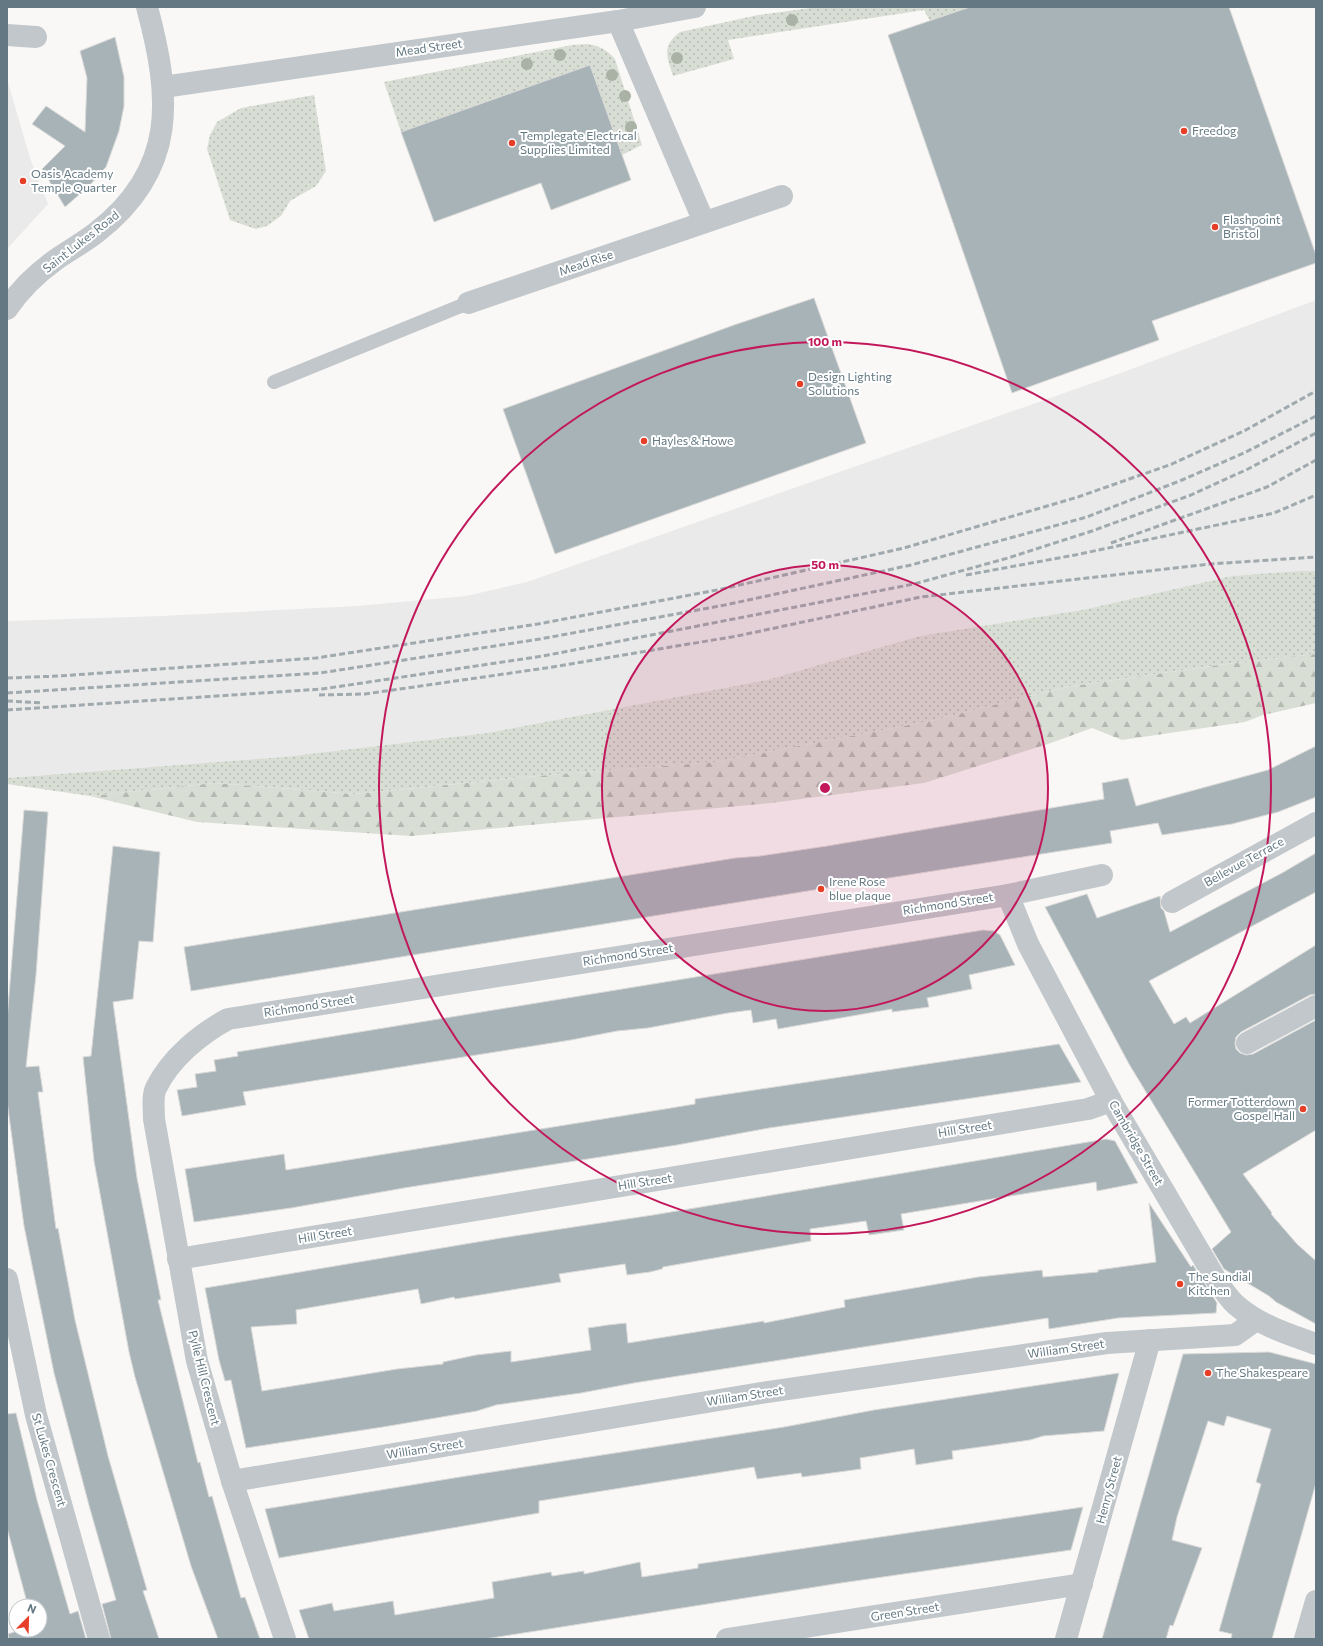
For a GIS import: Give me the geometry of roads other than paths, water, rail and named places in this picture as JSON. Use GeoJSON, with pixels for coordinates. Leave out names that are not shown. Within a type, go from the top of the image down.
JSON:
{"type":"FeatureCollection","features":[{"type":"Feature","properties":{"kind":"street","name":"Saint Lukes Road"},"geometry":{"type":"LineString","coordinates":[[7,309],[16,296],[52,262],[97,232],[129,204],[149,174],[159,147],[163,87],[158,50],[147,7]]}},
{"type":"Feature","properties":{"kind":"street","name":"Mead Street"},"geometry":{"type":"LineString","coordinates":[[163,87],[618,21],[695,7]]}},
{"type":"Feature","properties":{"kind":"street"},"geometry":{"type":"LineString","coordinates":[[618,21],[704,222]]}},
{"type":"Feature","properties":{"kind":"street"},"geometry":{"type":"LineString","coordinates":[[7,35],[36,37]]}},
{"type":"Feature","properties":{"kind":"street","name":"Mead Rise"},"geometry":{"type":"LineString","coordinates":[[468,303],[782,196]]}},
{"type":"Feature","properties":{"kind":"street","name":"Bellevue Terrace"},"geometry":{"type":"LineString","coordinates":[[1172,902],[1316,823]]}},
{"type":"Feature","properties":{"kind":"street","name":"Richmond Street"},"geometry":{"type":"LineString","coordinates":[[170,1066],[212,1028],[228,1019],[1008,895],[1102,875]]}},
{"type":"Feature","properties":{"kind":"street","name":"Cambridge Street"},"geometry":{"type":"LineString","coordinates":[[1008,895],[1028,944],[1111,1101],[1215,1278],[1235,1304],[1256,1320],[1285,1334],[1316,1344]]}},
{"type":"Feature","properties":{"kind":"street"},"geometry":{"type":"LineString","coordinates":[[1247,1043],[1316,1006]]}},
{"type":"Feature","properties":{"kind":"street","name":"Pylle Hill Crescent"},"geometry":{"type":"LineString","coordinates":[[170,1066],[155,1090],[154,1119],[197,1361],[232,1481],[285,1639]]}},
{"type":"Feature","properties":{"kind":"street","name":"Hill Street"},"geometry":{"type":"LineString","coordinates":[[178,1259],[1088,1109],[1111,1101]]}},
{"type":"Feature","properties":{"kind":"street","name":"St Lukes Crescent"},"geometry":{"type":"LineString","coordinates":[[7,1279],[36,1415],[99,1639]]}},
{"type":"Feature","properties":{"kind":"street","name":"William Street"},"geometry":{"type":"LineString","coordinates":[[232,1481],[762,1393],[1107,1343],[1235,1334],[1256,1320]]}},
{"type":"Feature","properties":{"kind":"street","name":"Henry Street"},"geometry":{"type":"LineString","coordinates":[[1066,1639],[1150,1340]]}},
{"type":"Feature","properties":{"kind":"street","name":"Green Street"},"geometry":{"type":"LineString","coordinates":[[727,1639],[1082,1584]]}},
{"type":"Feature","properties":{"kind":"street"},"geometry":{"type":"LineString","coordinates":[[1305,1639],[1316,1601]]}},
{"type":"Feature","properties":{"kind":"lane"},"geometry":{"type":"LineString","coordinates":[[274,382],[468,303]]}},
{"type":"Feature","properties":{"kind":"railway"},"geometry":{"type":"LineString","coordinates":[[7,678],[59,676],[316,658],[538,624],[722,589],[904,548],[1078,497],[1172,464],[1244,431],[1316,391]]}},
{"type":"Feature","properties":{"kind":"railway"},"geometry":{"type":"LineString","coordinates":[[7,693],[320,673],[540,639],[725,605],[911,565],[1087,517],[1182,480],[1244,453],[1316,416]]}},
{"type":"Feature","properties":{"kind":"railway"},"geometry":{"type":"LineString","coordinates":[[7,710],[322,689],[543,656],[914,584],[1008,558],[1092,531],[1191,495],[1248,469],[1316,433]]}},
{"type":"Feature","properties":{"kind":"railway"},"geometry":{"type":"LineString","coordinates":[[1111,543],[1267,487],[1316,460]]}},
{"type":"Feature","properties":{"kind":"railway"},"geometry":{"type":"LineString","coordinates":[[966,575],[1075,555],[1274,513],[1316,495]]}},
{"type":"Feature","properties":{"kind":"railway"},"geometry":{"type":"LineString","coordinates":[[319,695],[365,694],[546,668],[737,636],[921,597],[1210,564],[1316,557]]}},
{"type":"Feature","properties":{"kind":"railway"},"geometry":{"type":"LineString","coordinates":[[7,701],[43,703]]}},
{"type":"Feature","properties":{"kind":"place","name":"Freedog"},"geometry":{"type":"Point","coordinates":[1184,131]}},
{"type":"Feature","properties":{"kind":"place","name":"Templegate Electrical Supplies Limited"},"geometry":{"type":"Point","coordinates":[512,143]}},
{"type":"Feature","properties":{"kind":"place","name":"Oasis Academy Temple Quarter"},"geometry":{"type":"Point","coordinates":[23,181]}},
{"type":"Feature","properties":{"kind":"place","name":"Flashpoint Bristol"},"geometry":{"type":"Point","coordinates":[1215,227]}},
{"type":"Feature","properties":{"kind":"place","name":"Design Lighting Solutions"},"geometry":{"type":"Point","coordinates":[800,384]}},
{"type":"Feature","properties":{"kind":"place","name":"Hayles & Howe"},"geometry":{"type":"Point","coordinates":[644,441]}},
{"type":"Feature","properties":{"kind":"place","name":"Irene Rose blue plaque"},"geometry":{"type":"Point","coordinates":[821,889]}},
{"type":"Feature","properties":{"kind":"place","name":"Former Totterdown Gospel Hall"},"geometry":{"type":"Point","coordinates":[1303,1109]}},
{"type":"Feature","properties":{"kind":"place","name":"The Sundial Kitchen"},"geometry":{"type":"Point","coordinates":[1180,1284]}},
{"type":"Feature","properties":{"kind":"place","name":"The Shakespeare"},"geometry":{"type":"Point","coordinates":[1208,1373]}}]}
